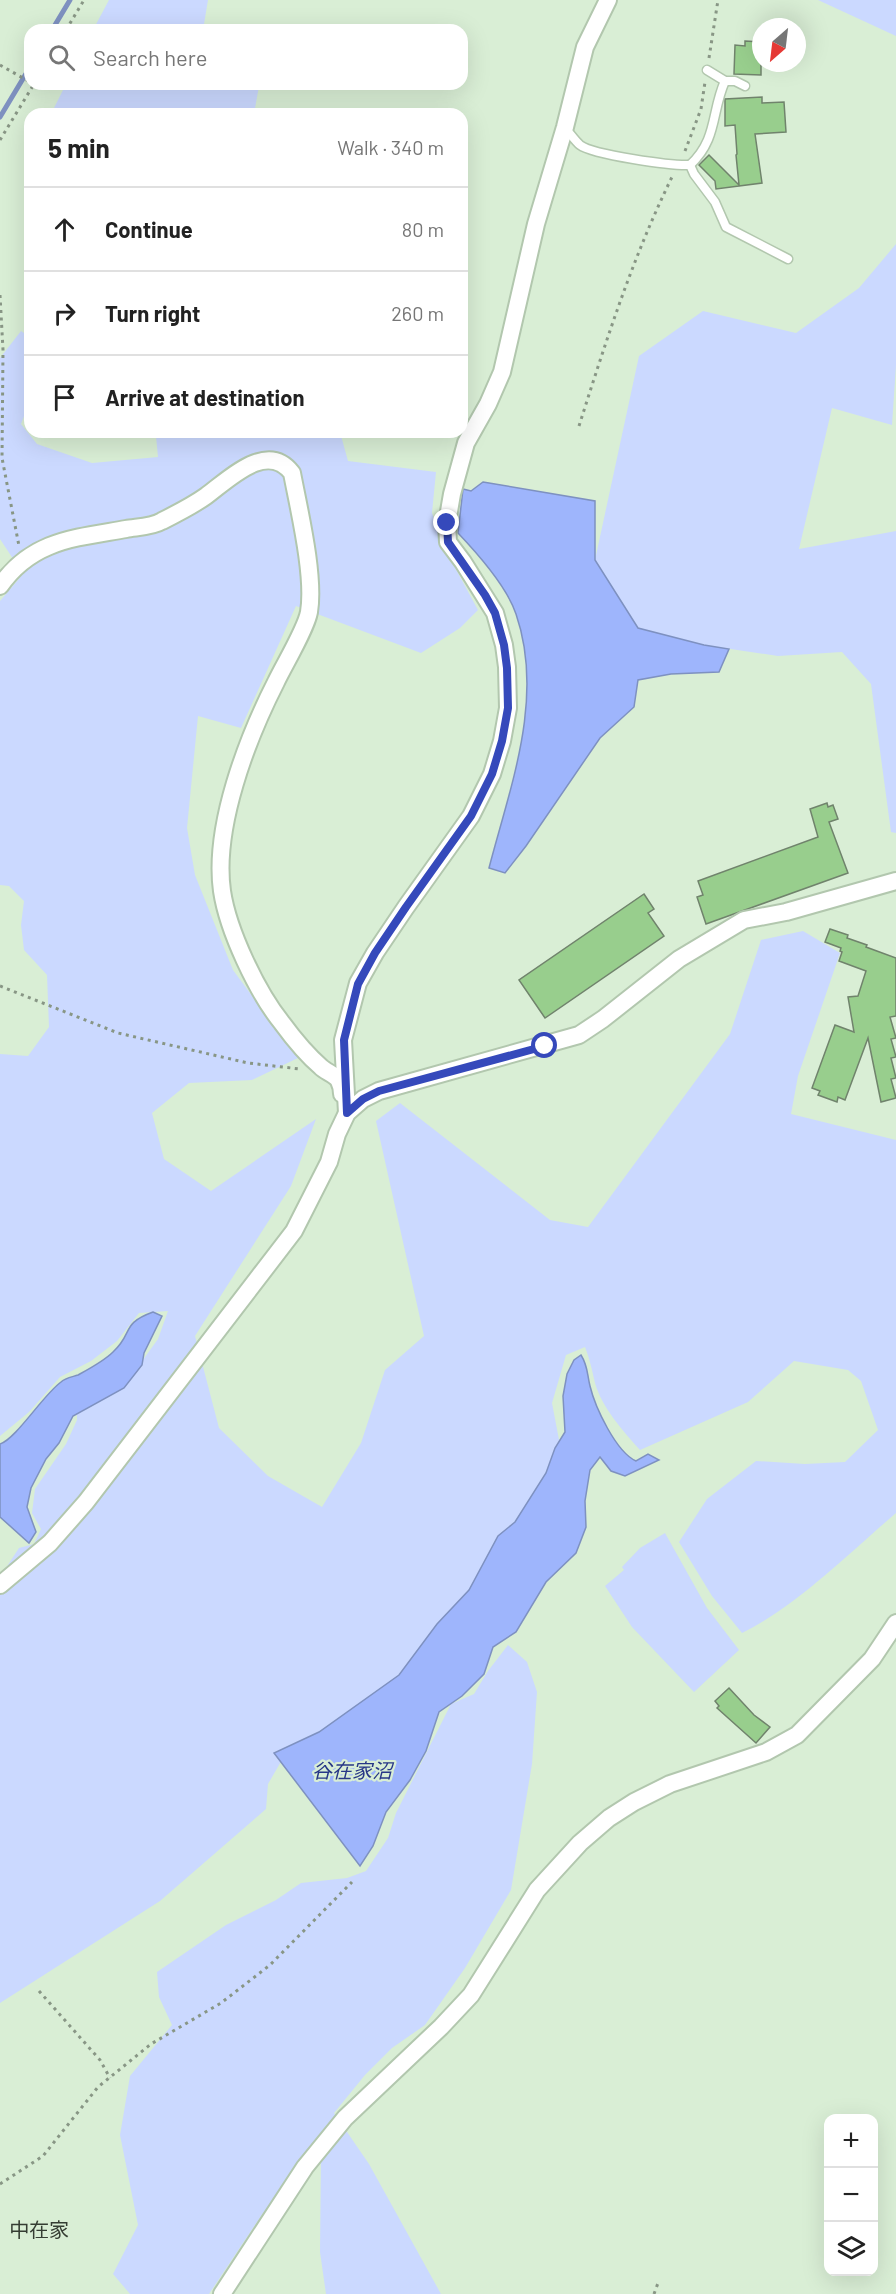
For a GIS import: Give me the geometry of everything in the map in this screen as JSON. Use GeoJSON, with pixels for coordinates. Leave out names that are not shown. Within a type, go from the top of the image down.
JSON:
{"type":"FeatureCollection","features":[{"type":"Feature","properties":{"kind":"street"},"geometry":{"type":"LineString","coordinates":[[347,1113],[344,1040],[358,984],[375,953],[471,816],[492,774],[502,741],[508,708],[504,645],[495,613],[448,542],[447,523],[466,443],[488,404],[502,372],[536,224],[565,127],[585,47],[608,0]]}},
{"type":"Feature","properties":{"kind":"street"},"geometry":{"type":"LineString","coordinates":[[0,586],[22,563],[42,547],[78,537],[158,524],[204,498],[243,469],[258,462],[273,460],[287,466],[292,473],[311,597],[308,616],[262,710],[241,763],[230,803],[221,857],[222,892],[233,932],[253,978],[281,1023],[321,1067],[339,1080],[347,1113]]}},
{"type":"Feature","properties":{"kind":"street"},"geometry":{"type":"LineString","coordinates":[[0,1585],[50,1544],[86,1502],[294,1231],[329,1162],[337,1134],[347,1113],[363,1099],[379,1091],[579,1035],[679,959],[744,920],[786,912],[896,881]]}},
{"type":"Feature","properties":{"kind":"street"},"geometry":{"type":"LineString","coordinates":[[222,2294],[305,2168],[345,2118],[441,2027],[471,1995],[537,1890],[580,1843],[609,1818],[661,1789],[694,1775],[766,1752],[796,1734],[872,1659],[896,1623]]}},
{"type":"Feature","properties":{"kind":"lane"},"geometry":{"type":"LineString","coordinates":[[707,70],[725,81],[735,81],[745,86]]}},
{"type":"Feature","properties":{"kind":"lane"},"geometry":{"type":"LineString","coordinates":[[565,127],[581,147],[644,161],[678,166],[690,165],[703,153],[725,81]]}},
{"type":"Feature","properties":{"kind":"lane"},"geometry":{"type":"LineString","coordinates":[[690,165],[715,202],[726,227],[788,259]]}},
{"type":"Feature","properties":{"kind":"path"},"geometry":{"type":"LineString","coordinates":[[70,24],[84,0]]}},
{"type":"Feature","properties":{"kind":"path"},"geometry":{"type":"LineString","coordinates":[[579,426],[612,325],[653,216],[691,139],[701,110],[718,0]]}},
{"type":"Feature","properties":{"kind":"path"},"geometry":{"type":"LineString","coordinates":[[0,65],[24,79]]}},
{"type":"Feature","properties":{"kind":"path"},"geometry":{"type":"LineString","coordinates":[[0,140],[29,90]]}},
{"type":"Feature","properties":{"kind":"path"},"geometry":{"type":"LineString","coordinates":[[0,295],[3,350],[2,458],[22,563]]}},
{"type":"Feature","properties":{"kind":"path"},"geometry":{"type":"LineString","coordinates":[[0,986],[118,1033],[248,1063],[301,1069],[321,1067]]}},
{"type":"Feature","properties":{"kind":"path"},"geometry":{"type":"LineString","coordinates":[[0,2184],[43,2156],[98,2087],[151,2044],[221,2003],[270,1965],[352,1882]]}},
{"type":"Feature","properties":{"kind":"path"},"geometry":{"type":"LineString","coordinates":[[39,1991],[100,2060],[110,2078]]}},
{"type":"Feature","properties":{"kind":"path"},"geometry":{"type":"LineString","coordinates":[[654,2294],[658,2283]]}},
{"type":"Feature","properties":{"kind":"shaded area"},"geometry":{"type":"Polygon","coordinates":[[[109,0],[208,0],[204,24],[96,24],[109,0]]]}},
{"type":"Feature","properties":{"kind":"shaded area"},"geometry":{"type":"Polygon","coordinates":[[[818,0],[896,0],[896,36],[818,0]]]}},
{"type":"Feature","properties":{"kind":"shaded area"},"geometry":{"type":"Polygon","coordinates":[[[63,90],[258,90],[255,108],[54,108],[63,90]]]}},
{"type":"Feature","properties":{"kind":"shaded area"},"geometry":{"type":"Polygon","coordinates":[[[896,244],[896,365],[892,425],[832,408],[799,549],[896,531],[896,833],[891,832],[871,684],[842,652],[778,656],[704,645],[638,628],[595,560],[639,356],[703,311],[796,333],[859,288],[896,244]]]}},
{"type":"Feature","properties":{"kind":"shaded area"},"geometry":{"type":"Polygon","coordinates":[[[21,331],[24,333],[24,416],[21,424],[24,428],[24,438],[32,438],[37,444],[92,463],[158,457],[156,438],[342,438],[348,461],[436,472],[432,513],[446,551],[478,610],[460,628],[421,653],[296,606],[241,728],[198,716],[187,828],[195,875],[233,970],[298,1058],[252,1080],[189,1083],[152,1113],[164,1159],[211,1191],[316,1119],[291,1186],[195,1336],[219,1428],[268,1476],[322,1507],[361,1443],[385,1370],[424,1336],[376,1121],[400,1103],[550,1220],[588,1227],[730,1034],[761,940],[803,931],[840,953],[798,1076],[791,1114],[896,1140],[896,1513],[803,1594],[742,1633],[712,1596],[679,1542],[707,1499],[756,1461],[805,1464],[845,1462],[878,1430],[861,1381],[848,1370],[794,1361],[748,1402],[640,1450],[614,1419],[598,1392],[585,1347],[566,1355],[552,1403],[560,1445],[548,1481],[406,1687],[286,1753],[268,1784],[266,1809],[160,1901],[0,2003],[0,1577],[19,1548],[34,1544],[41,1529],[32,1513],[35,1489],[66,1444],[77,1420],[77,1398],[140,1364],[158,1339],[168,1311],[139,1313],[117,1341],[91,1361],[60,1377],[29,1412],[0,1436],[0,1054],[28,1056],[49,1027],[47,975],[24,950],[21,925],[24,901],[9,886],[0,885],[0,601],[23,574],[0,539],[0,358],[21,331]]]}},
{"type":"Feature","properties":{"kind":"shaded area"},"geometry":{"type":"Polygon","coordinates":[[[665,1533],[707,1608],[739,1650],[694,1692],[632,1627],[605,1586],[624,1570],[622,1567],[640,1548],[665,1533]]]}},
{"type":"Feature","properties":{"kind":"shaded area"},"geometry":{"type":"Polygon","coordinates":[[[508,1645],[527,1662],[537,1692],[532,1764],[511,1890],[465,1968],[425,2025],[392,2048],[365,2075],[334,2113],[369,2164],[441,2294],[326,2294],[320,2252],[321,2153],[263,2213],[209,2294],[130,2294],[113,2274],[138,2225],[120,2135],[130,2076],[172,2025],[159,1997],[157,1972],[226,1925],[276,1900],[301,1883],[347,1878],[366,1871],[388,1838],[396,1813],[451,1704],[474,1694],[508,1645]]]}},
{"type":"Feature","properties":{"kind":"water"},"geometry":{"type":"Polygon","coordinates":[[[483,482],[595,501],[595,560],[638,628],[729,649],[719,672],[671,674],[638,680],[634,707],[600,738],[505,873],[489,868],[521,742],[526,710],[527,678],[524,646],[512,604],[491,571],[458,533],[463,489],[471,491],[483,482]]]}},
{"type":"Feature","properties":{"kind":"water"},"geometry":{"type":"Polygon","coordinates":[[[153,1312],[162,1316],[144,1353],[142,1365],[124,1388],[73,1416],[59,1443],[46,1459],[31,1488],[27,1507],[36,1532],[29,1543],[0,1517],[0,1444],[14,1434],[54,1388],[105,1359],[119,1345],[131,1325],[153,1312]]]}},
{"type":"Feature","properties":{"kind":"water","name":"谷在家沼"},"geometry":{"type":"Polygon","coordinates":[[[581,1355],[596,1405],[614,1439],[628,1456],[636,1461],[648,1454],[659,1460],[625,1476],[611,1471],[600,1457],[590,1470],[585,1501],[586,1527],[576,1553],[546,1582],[516,1632],[493,1647],[484,1674],[462,1696],[439,1712],[426,1751],[410,1780],[386,1812],[373,1846],[360,1866],[274,1753],[319,1732],[399,1675],[437,1624],[469,1590],[498,1536],[515,1522],[546,1473],[555,1448],[565,1432],[563,1396],[567,1374],[574,1360],[581,1355]]]}},
{"type":"Feature","properties":{"kind":"building"},"geometry":{"type":"Polygon","coordinates":[[[745,41],[752,41],[752,72],[761,72],[761,75],[734,74],[735,45],[745,46],[745,41]]]}},
{"type":"Feature","properties":{"kind":"building"},"geometry":{"type":"Polygon","coordinates":[[[762,97],[762,103],[784,102],[786,132],[755,134],[762,183],[716,189],[715,181],[699,165],[709,155],[739,185],[735,125],[725,126],[725,99],[762,97]]]}},
{"type":"Feature","properties":{"kind":"building"},"geometry":{"type":"Polygon","coordinates":[[[827,803],[828,807],[833,805],[838,819],[829,822],[848,873],[706,924],[697,897],[703,895],[698,881],[818,837],[810,809],[827,803]]]}},
{"type":"Feature","properties":{"kind":"building"},"geometry":{"type":"Polygon","coordinates":[[[644,894],[654,909],[648,913],[664,936],[545,1018],[519,980],[644,894]]]}},
{"type":"Feature","properties":{"kind":"building"},"geometry":{"type":"Polygon","coordinates":[[[830,929],[848,935],[847,938],[867,945],[866,947],[896,958],[896,1016],[890,1017],[896,1038],[891,1039],[896,1057],[891,1058],[896,1078],[891,1079],[896,1098],[881,1102],[868,1038],[845,1100],[838,1097],[837,1102],[818,1095],[820,1091],[812,1088],[835,1025],[854,1032],[848,997],[858,996],[866,971],[839,961],[841,948],[825,942],[830,929]]]}},
{"type":"Feature","properties":{"kind":"building"},"geometry":{"type":"Polygon","coordinates":[[[729,1688],[754,1715],[770,1727],[756,1743],[717,1708],[719,1706],[715,1701],[729,1688]]]}},
{"type":"Feature","properties":{"kind":"waterway"},"geometry":{"type":"LineString","coordinates":[[56,24],[70,0]]}},
{"type":"Feature","properties":{"kind":"waterway"},"geometry":{"type":"LineString","coordinates":[[0,117],[24,77]]}},
{"type":"Feature","properties":{"kind":"district","name":"中在家"},"geometry":{"type":"Point","coordinates":[39,2230]}},
{"type":"Feature","properties":{"kind":"route"},"geometry":{"type":"LineString","coordinates":[[447,523],[448,542],[495,613],[504,645],[508,708],[502,741],[492,774],[471,816],[375,953],[358,984],[344,1040],[347,1113],[363,1099],[379,1091],[545,1046]]}}]}
